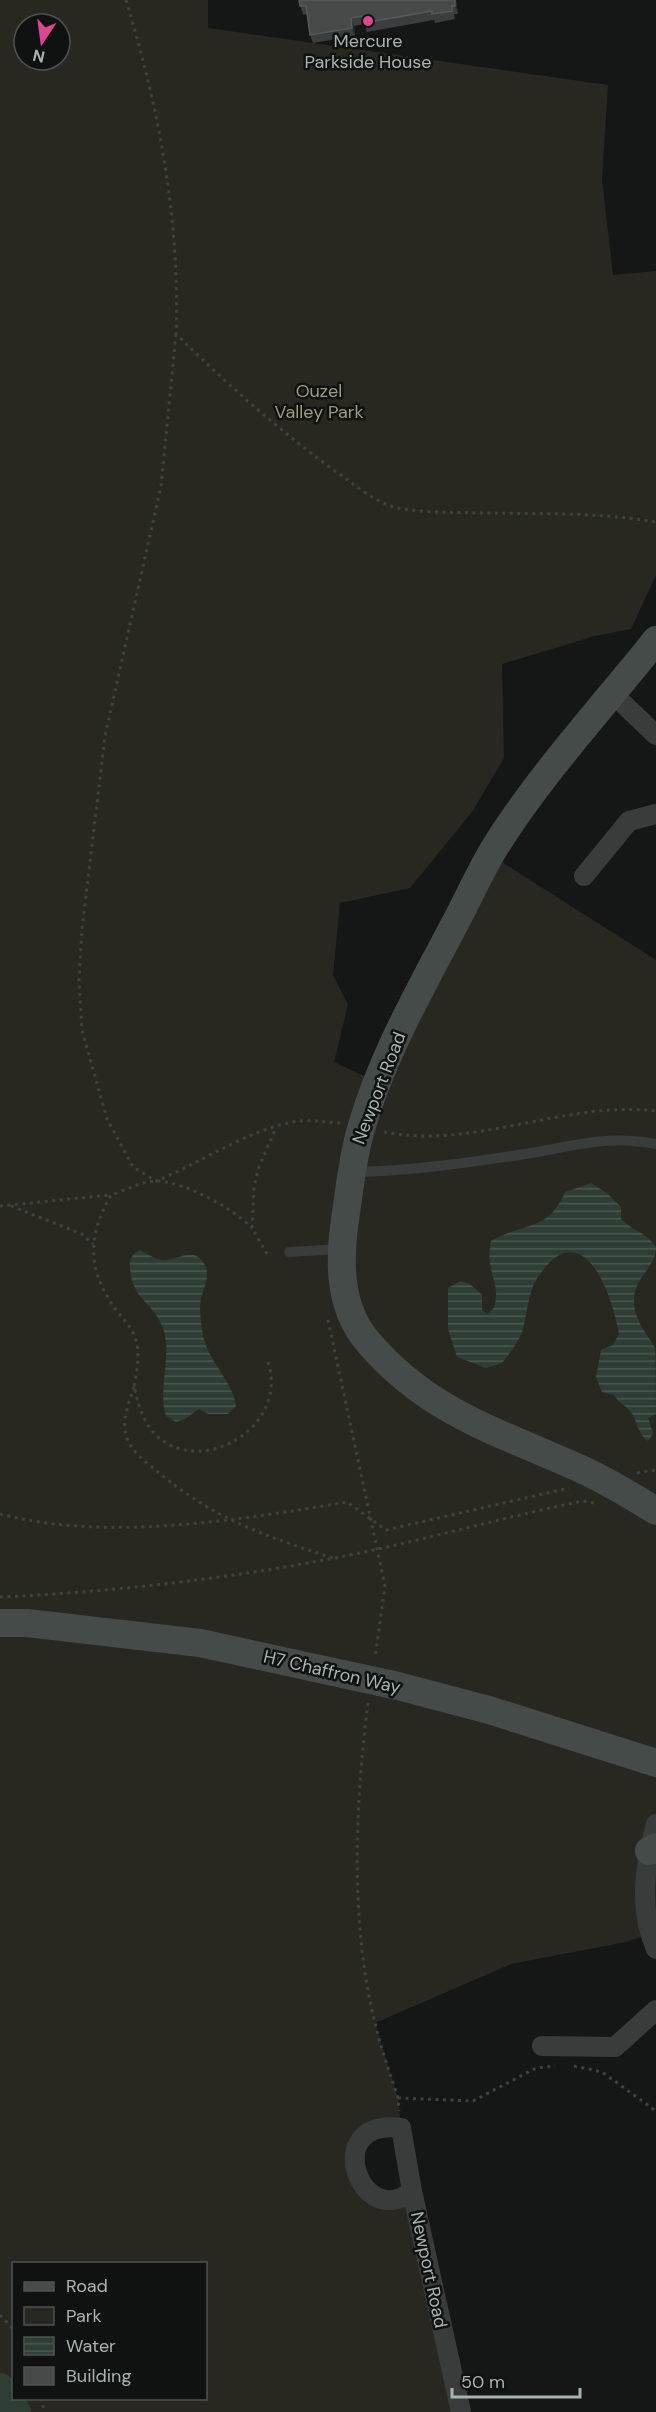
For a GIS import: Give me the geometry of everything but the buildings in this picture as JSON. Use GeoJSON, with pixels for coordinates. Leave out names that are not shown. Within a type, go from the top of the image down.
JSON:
{"type":"FeatureCollection","features":[{"type":"Feature","properties":{"kind":"street","name":"Newport Road"},"geometry":{"type":"LineString","coordinates":[[656,640],[531,797],[492,852],[394,1044],[361,1128],[340,1249],[344,1292],[355,1320],[366,1340],[394,1370],[436,1403],[477,1425],[615,1486],[656,1511]]}},
{"type":"Feature","properties":{"kind":"street"},"geometry":{"type":"LineString","coordinates":[[613,694],[656,735]]}},
{"type":"Feature","properties":{"kind":"street"},"geometry":{"type":"LineString","coordinates":[[584,876],[629,821],[656,814]]}},
{"type":"Feature","properties":{"kind":"street","name":"H7 Chaffron Way"},"geometry":{"type":"LineString","coordinates":[[0,1623],[27,1623],[200,1643],[398,1686],[500,1713],[656,1762]]}},
{"type":"Feature","properties":{"kind":"street"},"geometry":{"type":"LineString","coordinates":[[656,1824],[644,1897],[650,1934],[656,1949]]}},
{"type":"Feature","properties":{"kind":"street"},"geometry":{"type":"LineString","coordinates":[[542,2046],[615,2047],[656,2010]]}},
{"type":"Feature","properties":{"kind":"street","name":"Newport Road"},"geometry":{"type":"LineString","coordinates":[[412,2191],[402,2197],[378,2197],[367,2190],[355,2173],[356,2151],[367,2134],[381,2127],[401,2128],[412,2191],[461,2412]]}},
{"type":"Feature","properties":{"kind":"lane"},"geometry":{"type":"LineString","coordinates":[[352,1172],[435,1168],[585,1142],[623,1138],[656,1144]]}},
{"type":"Feature","properties":{"kind":"lane"},"geometry":{"type":"LineString","coordinates":[[289,1252],[340,1249]]}},
{"type":"Feature","properties":{"kind":"path"},"geometry":{"type":"LineString","coordinates":[[126,0],[166,162],[176,241],[176,334],[161,486],[105,736],[83,919],[79,980],[82,1030],[107,1119],[133,1167],[156,1181],[210,1198],[241,1216],[252,1228],[267,1254]]}},
{"type":"Feature","properties":{"kind":"path"},"geometry":{"type":"LineString","coordinates":[[176,334],[275,425],[371,496],[394,507],[437,512],[583,515],[656,522]]}},
{"type":"Feature","properties":{"kind":"path"},"geometry":{"type":"LineString","coordinates":[[0,1206],[83,1200],[111,1195],[188,1168],[250,1137],[291,1123],[311,1120],[398,1135],[456,1134],[507,1128],[590,1110],[619,1108],[656,1111]]}},
{"type":"Feature","properties":{"kind":"path"},"geometry":{"type":"LineString","coordinates":[[252,1228],[254,1187],[258,1169],[276,1128]]}},
{"type":"Feature","properties":{"kind":"path"},"geometry":{"type":"LineString","coordinates":[[111,1195],[97,1221],[93,1244],[104,1291],[130,1326],[138,1353],[134,1386],[125,1419],[125,1433],[129,1444],[142,1459],[198,1503],[258,1533],[334,1558]]}},
{"type":"Feature","properties":{"kind":"path"},"geometry":{"type":"LineString","coordinates":[[8,1205],[73,1230],[93,1244]]}},
{"type":"Feature","properties":{"kind":"path"},"geometry":{"type":"LineString","coordinates":[[134,1386],[143,1418],[159,1438],[185,1449],[202,1449],[245,1435],[262,1416],[269,1404],[272,1387],[268,1362]]}},
{"type":"Feature","properties":{"kind":"path"},"geometry":{"type":"LineString","coordinates":[[0,1597],[139,1586],[334,1558],[583,1501],[609,1505],[615,1486],[656,1470]]}},
{"type":"Feature","properties":{"kind":"path"},"geometry":{"type":"LineString","coordinates":[[0,1514],[23,1520],[72,1526],[230,1520],[347,1502],[386,1530],[570,1488]]}},
{"type":"Feature","properties":{"kind":"path"},"geometry":{"type":"LineString","coordinates":[[569,2064],[602,2072],[656,2111]]}},
{"type":"Feature","properties":{"kind":"path"},"geometry":{"type":"LineString","coordinates":[[398,2098],[473,2102],[536,2068],[558,2066]]}},
{"type":"Feature","properties":{"kind":"path"},"geometry":{"type":"LineString","coordinates":[[0,2315],[12,2328]]}},
{"type":"Feature","properties":{"kind":"green space","name":"Ouzel Valley Park"},"geometry":{"type":"Polygon","coordinates":[[[0,0],[208,0],[208,28],[608,85],[602,179],[613,275],[656,271],[656,575],[631,629],[595,636],[502,664],[504,758],[472,812],[410,888],[340,903],[333,975],[348,1005],[334,1062],[377,1082],[492,852],[505,864],[656,960],[656,1824],[645,1896],[656,1876],[656,1932],[626,1942],[511,1964],[375,2023],[398,2098],[401,2128],[367,2134],[361,2184],[408,2195],[461,2412],[0,2412],[0,0]]]}},
{"type":"Feature","properties":{"kind":"water"},"geometry":{"type":"Polygon","coordinates":[[[591,1183],[608,1194],[621,1207],[621,1219],[648,1238],[656,1247],[653,1260],[638,1284],[634,1298],[638,1319],[655,1348],[656,1414],[648,1418],[653,1433],[648,1441],[641,1434],[634,1417],[626,1407],[614,1395],[602,1392],[596,1377],[601,1350],[613,1345],[619,1334],[610,1299],[602,1281],[593,1266],[581,1255],[568,1252],[553,1259],[537,1278],[531,1291],[520,1336],[502,1363],[486,1368],[457,1357],[448,1329],[448,1288],[460,1281],[470,1284],[482,1295],[482,1310],[487,1314],[494,1308],[496,1290],[489,1252],[491,1241],[543,1220],[551,1214],[565,1192],[591,1183]]]}},
{"type":"Feature","properties":{"kind":"water"},"geometry":{"type":"Polygon","coordinates":[[[140,1250],[161,1260],[194,1255],[199,1257],[206,1266],[207,1280],[200,1302],[203,1335],[210,1354],[234,1397],[236,1406],[228,1414],[208,1414],[199,1409],[185,1419],[176,1422],[166,1416],[163,1394],[166,1339],[159,1320],[139,1294],[132,1279],[131,1259],[140,1250]]]}},
{"type":"Feature","properties":{"kind":"waterway"},"geometry":{"type":"LineString","coordinates":[[0,2388],[16,2412]]}},
{"type":"Feature","properties":{"kind":"place","name":"Mercure Parkside House"},"geometry":{"type":"Point","coordinates":[368,21]}}]}
